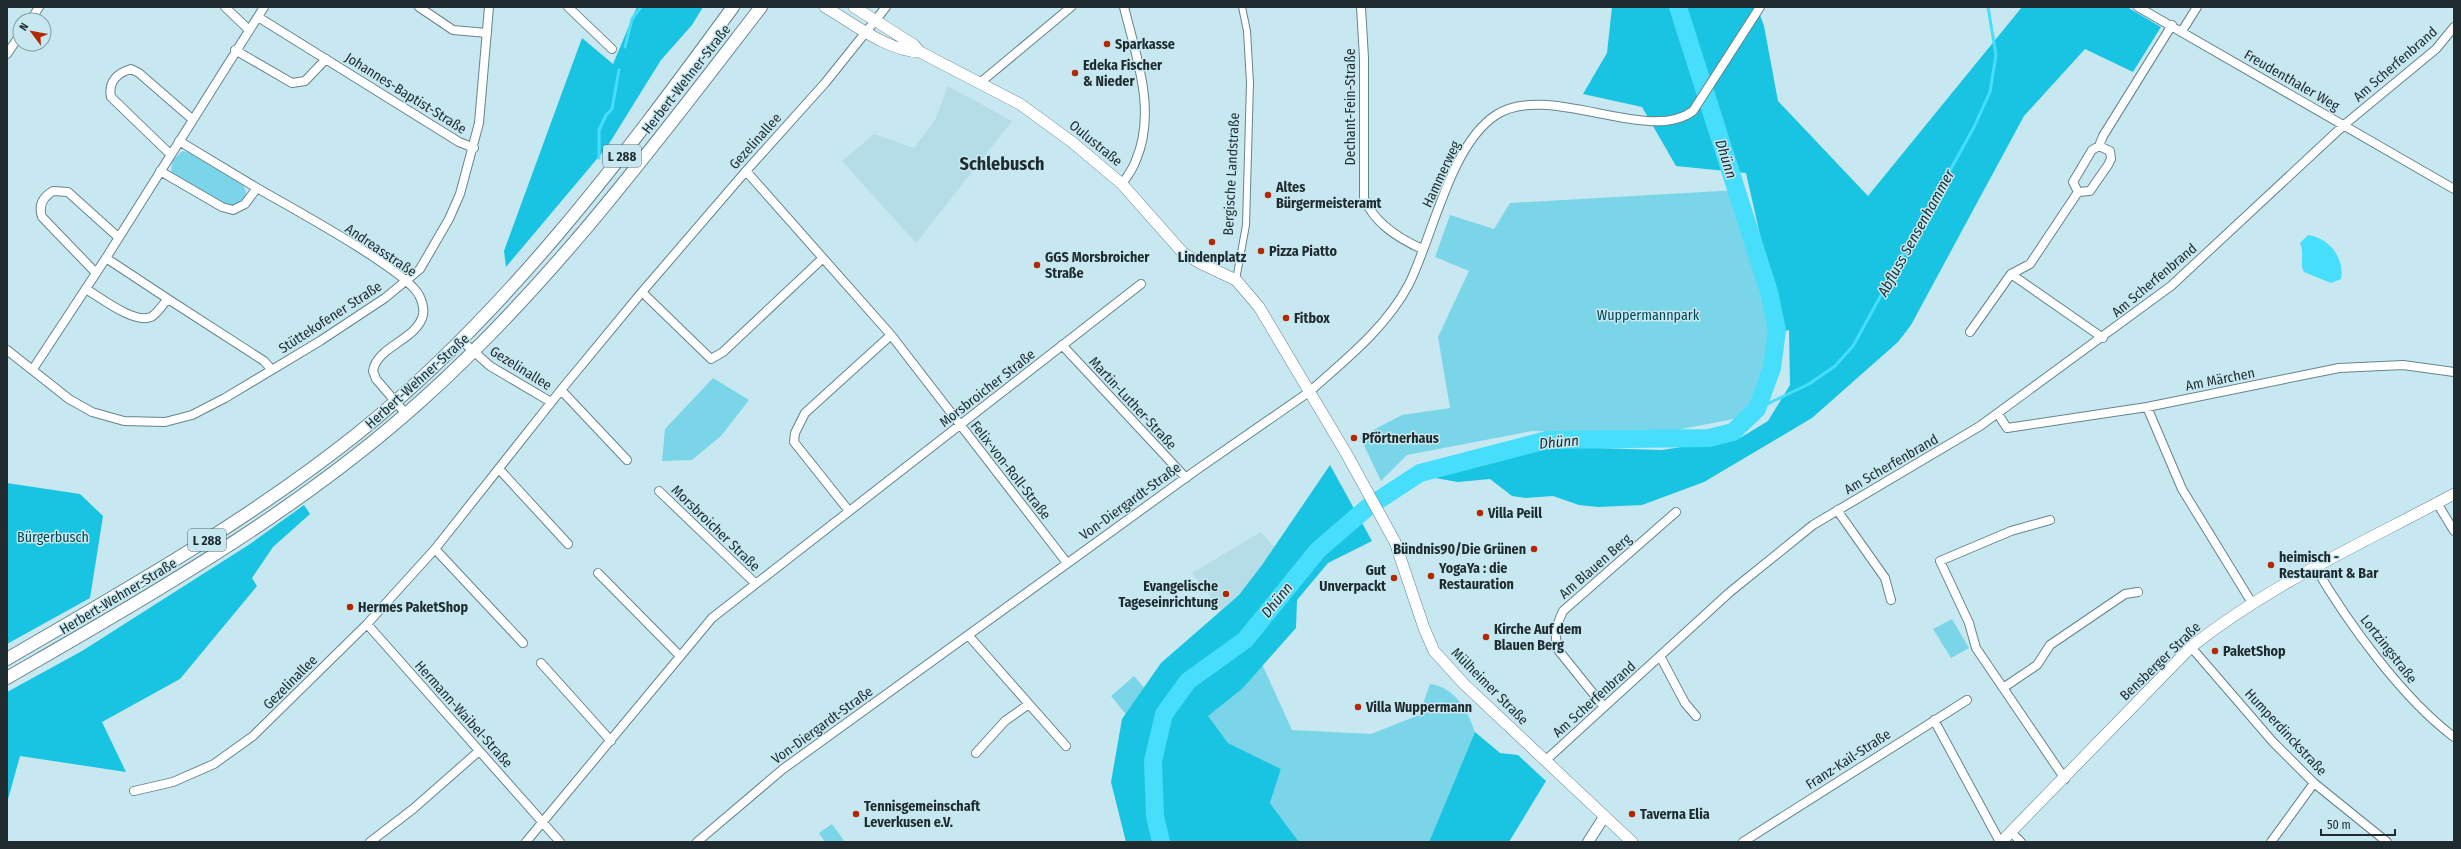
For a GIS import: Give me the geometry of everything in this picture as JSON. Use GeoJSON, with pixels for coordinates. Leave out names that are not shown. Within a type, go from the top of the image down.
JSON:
{"type":"FeatureCollection","features":[{"type":"Feature","properties":{"kind":"main road","name":"Herbert-Wehner-Straße"},"geometry":{"type":"LineString","coordinates":[[7,678],[116,616],[260,526],[332,475],[406,414],[473,352],[522,301],[629,176],[761,7]]}},
{"type":"Feature","properties":{"kind":"main road","name":"Oulustraße"},"geometry":{"type":"LineString","coordinates":[[825,7],[897,47],[910,52],[920,52]]}},
{"type":"Feature","properties":{"kind":"main road","name":"Oulustraße"},"geometry":{"type":"LineString","coordinates":[[854,7],[914,45],[920,52],[981,82],[1026,108],[1072,142],[1122,184],[1183,253],[1236,280]]}},
{"type":"Feature","properties":{"kind":"main road","name":"Herbert-Wehner-Straße"},"geometry":{"type":"LineString","coordinates":[[7,659],[249,513],[346,442],[395,401],[461,340],[502,298],[614,167],[732,8]]}},
{"type":"Feature","properties":{"kind":"main road"},"geometry":{"type":"LineString","coordinates":[[1236,280],[1258,307],[1309,392]]}},
{"type":"Feature","properties":{"kind":"main road","name":"Mülheimer Straße"},"geometry":{"type":"LineString","coordinates":[[1309,392],[1346,453],[1395,542],[1424,628],[1434,651],[1464,684],[1632,842]]}},
{"type":"Feature","properties":{"kind":"main road","name":"Bensberger Straße"},"geometry":{"type":"LineString","coordinates":[[2001,842],[2065,779],[2191,647],[2222,622],[2315,567],[2454,494]]}},
{"type":"Feature","properties":{"kind":"street"},"geometry":{"type":"LineString","coordinates":[[225,7],[248,29]]}},
{"type":"Feature","properties":{"kind":"street"},"geometry":{"type":"LineString","coordinates":[[33,369],[106,258],[248,29],[264,7]]}},
{"type":"Feature","properties":{"kind":"street"},"geometry":{"type":"LineString","coordinates":[[419,7],[453,30],[487,33]]}},
{"type":"Feature","properties":{"kind":"street","name":"Stüttekofener Straße"},"geometry":{"type":"LineString","coordinates":[[7,350],[33,369],[69,399],[92,412],[124,421],[155,423],[192,414],[225,398],[271,369],[320,341],[407,282],[420,269],[430,254],[449,219],[468,172],[474,148],[483,93],[489,7]]}},
{"type":"Feature","properties":{"kind":"street"},"geometry":{"type":"LineString","coordinates":[[568,7],[612,49]]}},
{"type":"Feature","properties":{"kind":"street","name":"Gezelinallee"},"geometry":{"type":"LineString","coordinates":[[134,791],[173,782],[214,764],[253,736],[367,624],[435,549],[551,402],[642,292],[746,170],[824,83],[886,7]]}},
{"type":"Feature","properties":{"kind":"street"},"geometry":{"type":"LineString","coordinates":[[981,82],[1071,7]]}},
{"type":"Feature","properties":{"kind":"street"},"geometry":{"type":"LineString","coordinates":[[1122,184],[1136,160],[1143,132],[1145,107],[1124,7]]}},
{"type":"Feature","properties":{"kind":"street","name":"Bergische Landstraße"},"geometry":{"type":"LineString","coordinates":[[1236,280],[1246,225],[1250,83],[1247,32],[1242,7]]}},
{"type":"Feature","properties":{"kind":"street","name":"Dechant-Fein-Straße"},"geometry":{"type":"LineString","coordinates":[[1361,7],[1364,58],[1364,198],[1370,212],[1389,229],[1403,240],[1422,249]]}},
{"type":"Feature","properties":{"kind":"street","name":"Hammerweg"},"geometry":{"type":"LineString","coordinates":[[1309,392],[1382,325],[1408,284],[1457,165],[1469,144],[1485,124],[1497,114],[1526,104],[1546,105],[1636,119],[1668,121],[1685,117],[1693,111],[1760,7]]}},
{"type":"Feature","properties":{"kind":"street","name":"Freudenthaler Weg"},"geometry":{"type":"LineString","coordinates":[[2138,7],[2172,25],[2279,90],[2344,125],[2454,189]]}},
{"type":"Feature","properties":{"kind":"street"},"geometry":{"type":"LineString","coordinates":[[2182,31],[2197,7]]}},
{"type":"Feature","properties":{"kind":"street","name":"Johannes-Baptist-Straße"},"geometry":{"type":"LineString","coordinates":[[258,17],[459,142],[474,148]]}},
{"type":"Feature","properties":{"kind":"street"},"geometry":{"type":"LineString","coordinates":[[2078,192],[2072,182],[2092,150],[2099,146],[2102,136],[2172,25]]}},
{"type":"Feature","properties":{"kind":"street","name":"Am Scherfenbrand"},"geometry":{"type":"LineString","coordinates":[[1546,760],[1730,592],[1813,525],[1998,414],[2103,338],[2171,286],[2344,125],[2436,49],[2454,27]]}},
{"type":"Feature","properties":{"kind":"street","name":"Johannes-Baptist-Straße"},"geometry":{"type":"LineString","coordinates":[[235,50],[292,83],[305,81],[326,59]]}},
{"type":"Feature","properties":{"kind":"street"},"geometry":{"type":"LineString","coordinates":[[170,154],[111,98],[110,90],[112,82],[123,71],[131,69],[192,119]]}},
{"type":"Feature","properties":{"kind":"street","name":"Andreasstraße"},"geometry":{"type":"LineString","coordinates":[[179,141],[377,260],[407,282],[419,295],[423,308],[422,318],[415,328],[379,359],[373,371],[376,379],[406,414]]}},
{"type":"Feature","properties":{"kind":"street"},"geometry":{"type":"LineString","coordinates":[[2078,192],[2090,191],[2111,159],[2110,151],[2099,146]]}},
{"type":"Feature","properties":{"kind":"street","name":"Felix-von-Roll-Straße"},"geometry":{"type":"LineString","coordinates":[[746,170],[891,335],[1067,563]]}},
{"type":"Feature","properties":{"kind":"street"},"geometry":{"type":"LineString","coordinates":[[160,171],[222,207],[233,210],[245,204],[257,188]]}},
{"type":"Feature","properties":{"kind":"street"},"geometry":{"type":"LineString","coordinates":[[96,273],[42,217],[40,208],[44,198],[53,191],[68,192],[118,237]]}},
{"type":"Feature","properties":{"kind":"street"},"geometry":{"type":"LineString","coordinates":[[1970,332],[2011,274],[2030,264],[2078,192]]}},
{"type":"Feature","properties":{"kind":"street"},"geometry":{"type":"LineString","coordinates":[[106,258],[264,361],[271,369]]}},
{"type":"Feature","properties":{"kind":"street"},"geometry":{"type":"LineString","coordinates":[[642,292],[712,359],[723,352],[823,258]]}},
{"type":"Feature","properties":{"kind":"street"},"geometry":{"type":"LineString","coordinates":[[2011,274],[2103,338]]}},
{"type":"Feature","properties":{"kind":"street","name":"Morsbroicher Straße"},"geometry":{"type":"LineString","coordinates":[[526,842],[712,618],[755,583],[960,426],[1141,284]]}},
{"type":"Feature","properties":{"kind":"street"},"geometry":{"type":"LineString","coordinates":[[86,289],[129,315],[143,319],[152,316],[168,299]]}},
{"type":"Feature","properties":{"kind":"street"},"geometry":{"type":"LineString","coordinates":[[849,511],[794,442],[795,434],[805,413],[891,335]]}},
{"type":"Feature","properties":{"kind":"street","name":"Gezelinallee"},"geometry":{"type":"LineString","coordinates":[[461,340],[490,366],[551,402]]}},
{"type":"Feature","properties":{"kind":"street","name":"Martin-Luther-Straße"},"geometry":{"type":"LineString","coordinates":[[1062,345],[1186,478]]}},
{"type":"Feature","properties":{"kind":"street","name":"Am Märchen"},"geometry":{"type":"LineString","coordinates":[[1998,414],[2007,428],[2147,407],[2339,368],[2403,365],[2454,372]]}},
{"type":"Feature","properties":{"kind":"street","name":"Gezelinallee"},"geometry":{"type":"LineString","coordinates":[[561,390],[627,460]]}},
{"type":"Feature","properties":{"kind":"street","name":"Von-Diergardt-Straße"},"geometry":{"type":"LineString","coordinates":[[697,842],[783,768],[1067,563],[1309,392]]}},
{"type":"Feature","properties":{"kind":"street"},"geometry":{"type":"LineString","coordinates":[[2147,407],[2182,489],[2252,603]]}},
{"type":"Feature","properties":{"kind":"street"},"geometry":{"type":"LineString","coordinates":[[498,470],[568,544]]}},
{"type":"Feature","properties":{"kind":"street","name":"Morsbroicher Straße"},"geometry":{"type":"LineString","coordinates":[[659,491],[755,583]]}},
{"type":"Feature","properties":{"kind":"street"},"geometry":{"type":"LineString","coordinates":[[2437,503],[2454,531]]}},
{"type":"Feature","properties":{"kind":"street","name":"Am Scherfenbrand"},"geometry":{"type":"LineString","coordinates":[[1837,510],[1885,578],[1891,600]]}},
{"type":"Feature","properties":{"kind":"street","name":"Am Blauen Berg"},"geometry":{"type":"LineString","coordinates":[[1604,707],[1559,652],[1555,641],[1555,627],[1563,611],[1676,512]]}},
{"type":"Feature","properties":{"kind":"street"},"geometry":{"type":"LineString","coordinates":[[2050,520],[2011,531],[1940,561],[1969,623],[1976,648],[2065,779]]}},
{"type":"Feature","properties":{"kind":"street"},"geometry":{"type":"LineString","coordinates":[[435,549],[523,643]]}},
{"type":"Feature","properties":{"kind":"street","name":"Lortzingstraße"},"geometry":{"type":"LineString","coordinates":[[2315,567],[2372,652],[2410,695],[2454,737]]}},
{"type":"Feature","properties":{"kind":"street"},"geometry":{"type":"LineString","coordinates":[[598,573],[680,656]]}},
{"type":"Feature","properties":{"kind":"street"},"geometry":{"type":"LineString","coordinates":[[2003,688],[2037,665],[2050,645],[2125,594],[2138,592]]}},
{"type":"Feature","properties":{"kind":"street","name":"Hermann-Waibel-Straße"},"geometry":{"type":"LineString","coordinates":[[367,624],[560,842]]}},
{"type":"Feature","properties":{"kind":"street"},"geometry":{"type":"LineString","coordinates":[[968,635],[1066,746]]}},
{"type":"Feature","properties":{"kind":"street","name":"Humperdinckstraße"},"geometry":{"type":"LineString","coordinates":[[2191,647],[2273,742],[2314,783],[2387,842]]}},
{"type":"Feature","properties":{"kind":"street"},"geometry":{"type":"LineString","coordinates":[[1660,656],[1685,703],[1696,716]]}},
{"type":"Feature","properties":{"kind":"street"},"geometry":{"type":"LineString","coordinates":[[540,663],[611,741]]}},
{"type":"Feature","properties":{"kind":"street","name":"Franz-Kail-Straße"},"geometry":{"type":"LineString","coordinates":[[1743,842],[1967,700]]}},
{"type":"Feature","properties":{"kind":"street"},"geometry":{"type":"LineString","coordinates":[[976,753],[1005,721],[1028,704]]}},
{"type":"Feature","properties":{"kind":"street"},"geometry":{"type":"LineString","coordinates":[[1934,720],[2001,842]]}},
{"type":"Feature","properties":{"kind":"street"},"geometry":{"type":"LineString","coordinates":[[370,842],[413,809],[479,751]]}},
{"type":"Feature","properties":{"kind":"street"},"geometry":{"type":"LineString","coordinates":[[2271,842],[2314,783]]}},
{"type":"Feature","properties":{"kind":"street"},"geometry":{"type":"LineString","coordinates":[[1588,842],[1604,817]]}},
{"type":"Feature","properties":{"kind":"street"},"geometry":{"type":"LineString","coordinates":[[2011,832],[2021,842]]}},
{"type":"Feature","properties":{"kind":"shaded area"},"geometry":{"type":"Polygon","coordinates":[[[948,86],[1012,121],[916,243],[842,161],[874,134],[914,148],[935,120],[948,86]]]}},
{"type":"Feature","properties":{"kind":"shaded area"},"geometry":{"type":"Polygon","coordinates":[[[2308,235],[2323,240],[2334,250],[2338,257],[2342,271],[2341,279],[2331,283],[2304,272],[2300,243],[2308,235]]]}},
{"type":"Feature","properties":{"kind":"shaded area","name":"Evangelische Tageseinrichtung"},"geometry":{"type":"Polygon","coordinates":[[[1261,532],[1278,551],[1226,616],[1192,573],[1261,532]]]}},
{"type":"Feature","properties":{"kind":"green space"},"geometry":{"type":"Polygon","coordinates":[[[637,7],[703,7],[692,25],[661,60],[607,147],[506,267],[504,251],[582,38],[613,64],[637,7]]]}},
{"type":"Feature","properties":{"kind":"green space"},"geometry":{"type":"Polygon","coordinates":[[[1612,7],[1757,7],[1764,26],[1778,101],[1868,196],[2022,7],[2127,7],[2161,27],[2133,72],[2085,49],[2024,116],[1911,325],[1898,342],[1812,418],[1704,482],[1642,505],[1598,507],[1579,505],[1553,496],[1526,498],[1512,496],[1490,479],[1458,482],[1429,477],[1428,469],[1527,446],[1662,450],[1740,438],[1768,421],[1790,385],[1789,330],[1782,332],[1746,173],[1676,166],[1642,107],[1583,94],[1607,53],[1612,7]]]}},
{"type":"Feature","properties":{"kind":"green space"},"geometry":{"type":"Polygon","coordinates":[[[182,151],[188,152],[243,185],[246,194],[243,200],[236,205],[228,206],[171,173],[172,161],[182,151]]]}},
{"type":"Feature","properties":{"kind":"green space","name":"Wuppermannpark"},"geometry":{"type":"Polygon","coordinates":[[[1738,190],[1768,299],[1776,361],[1744,417],[1661,433],[1532,431],[1407,455],[1381,481],[1360,437],[1402,415],[1450,408],[1438,337],[1469,271],[1435,257],[1450,215],[1494,229],[1510,203],[1738,190]]]}},
{"type":"Feature","properties":{"kind":"green space"},"geometry":{"type":"Polygon","coordinates":[[[713,378],[749,400],[721,436],[692,460],[662,461],[665,429],[713,378]]]}},
{"type":"Feature","properties":{"kind":"green space"},"geometry":{"type":"Polygon","coordinates":[[[1330,465],[1372,541],[1328,563],[1297,600],[1296,628],[1242,689],[1208,716],[1228,743],[1281,769],[1270,803],[1299,842],[1126,842],[1111,782],[1122,719],[1161,663],[1239,595],[1262,565],[1330,465]]]}},
{"type":"Feature","properties":{"kind":"green space","name":"Bürgerbusch"},"geometry":{"type":"Polygon","coordinates":[[[7,483],[80,494],[103,516],[90,598],[7,644],[7,483]]]}},
{"type":"Feature","properties":{"kind":"green space"},"geometry":{"type":"Polygon","coordinates":[[[304,505],[310,514],[273,547],[252,578],[257,586],[180,679],[102,722],[126,772],[20,756],[7,803],[7,692],[82,651],[250,544],[304,505]]]}},
{"type":"Feature","properties":{"kind":"green space"},"geometry":{"type":"Polygon","coordinates":[[[1952,619],[1969,648],[1951,658],[1933,629],[1952,619]]]}},
{"type":"Feature","properties":{"kind":"green space"},"geometry":{"type":"Polygon","coordinates":[[[1262,664],[1292,730],[1371,734],[1419,715],[1430,684],[1447,690],[1459,701],[1469,716],[1475,732],[1429,842],[1299,842],[1270,803],[1281,769],[1228,743],[1207,716],[1242,689],[1262,664]]]}},
{"type":"Feature","properties":{"kind":"green space"},"geometry":{"type":"Polygon","coordinates":[[[1134,676],[1145,689],[1129,718],[1111,696],[1134,676]]]}},
{"type":"Feature","properties":{"kind":"green space"},"geometry":{"type":"Polygon","coordinates":[[[1475,732],[1500,753],[1518,755],[1546,781],[1509,842],[1429,842],[1475,732]]]}},
{"type":"Feature","properties":{"kind":"green space"},"geometry":{"type":"Polygon","coordinates":[[[832,824],[845,842],[825,842],[819,833],[832,824]]]}},
{"type":"Feature","properties":{"kind":"waterway"},"geometry":{"type":"LineString","coordinates":[[625,47],[632,19],[641,7]]}},
{"type":"Feature","properties":{"kind":"waterway","name":"Dhünn"},"geometry":{"type":"LineString","coordinates":[[1161,842],[1155,816],[1153,761],[1164,714],[1188,681],[1245,640],[1318,550],[1368,507],[1420,473],[1547,440],[1709,438],[1733,432],[1757,409],[1772,368],[1777,330],[1769,292],[1678,7]]}},
{"type":"Feature","properties":{"kind":"waterway","name":"Abfluss Sensenhammer"},"geometry":{"type":"LineString","coordinates":[[1757,409],[1809,384],[1835,366],[1853,346],[1974,127],[1990,92],[1996,55],[1988,7]]}},
{"type":"Feature","properties":{"kind":"waterway"},"geometry":{"type":"LineString","coordinates":[[599,158],[599,130],[606,115],[612,109],[619,70]]}},
{"type":"Feature","properties":{"kind":"place","name":"Sparkasse"},"geometry":{"type":"Point","coordinates":[1107,44]}},
{"type":"Feature","properties":{"kind":"place","name":"Edeka Fischer & Nieder"},"geometry":{"type":"Point","coordinates":[1075,73]}},
{"type":"Feature","properties":{"kind":"place","name":"Altes Bürgermeisteramt"},"geometry":{"type":"Point","coordinates":[1268,195]}},
{"type":"Feature","properties":{"kind":"place","name":"Lindenplatz"},"geometry":{"type":"Point","coordinates":[1212,242]}},
{"type":"Feature","properties":{"kind":"place","name":"Pizza Piatto"},"geometry":{"type":"Point","coordinates":[1261,251]}},
{"type":"Feature","properties":{"kind":"place","name":"GGS Morsbroicher Straße"},"geometry":{"type":"Point","coordinates":[1037,265]}},
{"type":"Feature","properties":{"kind":"place","name":"Fitbox"},"geometry":{"type":"Point","coordinates":[1286,318]}},
{"type":"Feature","properties":{"kind":"place","name":"Pförtnerhaus"},"geometry":{"type":"Point","coordinates":[1354,438]}},
{"type":"Feature","properties":{"kind":"place","name":"Villa Peill"},"geometry":{"type":"Point","coordinates":[1480,513]}},
{"type":"Feature","properties":{"kind":"place","name":"Bündnis90/Die Grünen"},"geometry":{"type":"Point","coordinates":[1534,549]}},
{"type":"Feature","properties":{"kind":"place","name":"heimisch - Restaurant & Bar"},"geometry":{"type":"Point","coordinates":[2271,565]}},
{"type":"Feature","properties":{"kind":"place","name":"YogaYa : die Restauration"},"geometry":{"type":"Point","coordinates":[1431,576]}},
{"type":"Feature","properties":{"kind":"place","name":"Gut Unverpackt"},"geometry":{"type":"Point","coordinates":[1394,578]}},
{"type":"Feature","properties":{"kind":"place","name":"Evangelische Tageseinrichtung"},"geometry":{"type":"Point","coordinates":[1226,594]}},
{"type":"Feature","properties":{"kind":"place","name":"Hermes PaketShop"},"geometry":{"type":"Point","coordinates":[350,607]}},
{"type":"Feature","properties":{"kind":"place","name":"Kirche Auf dem Blauen Berg"},"geometry":{"type":"Point","coordinates":[1486,637]}},
{"type":"Feature","properties":{"kind":"place","name":"PaketShop"},"geometry":{"type":"Point","coordinates":[2215,651]}},
{"type":"Feature","properties":{"kind":"place","name":"Villa Wuppermann"},"geometry":{"type":"Point","coordinates":[1358,707]}},
{"type":"Feature","properties":{"kind":"place","name":"Tennisgemeinschaft Leverkusen e.V."},"geometry":{"type":"Point","coordinates":[856,814]}},
{"type":"Feature","properties":{"kind":"place","name":"Taverna Elia"},"geometry":{"type":"Point","coordinates":[1632,814]}},
{"type":"Feature","properties":{"kind":"district","name":"Schlebusch"},"geometry":{"type":"Point","coordinates":[1002,164]}}]}
